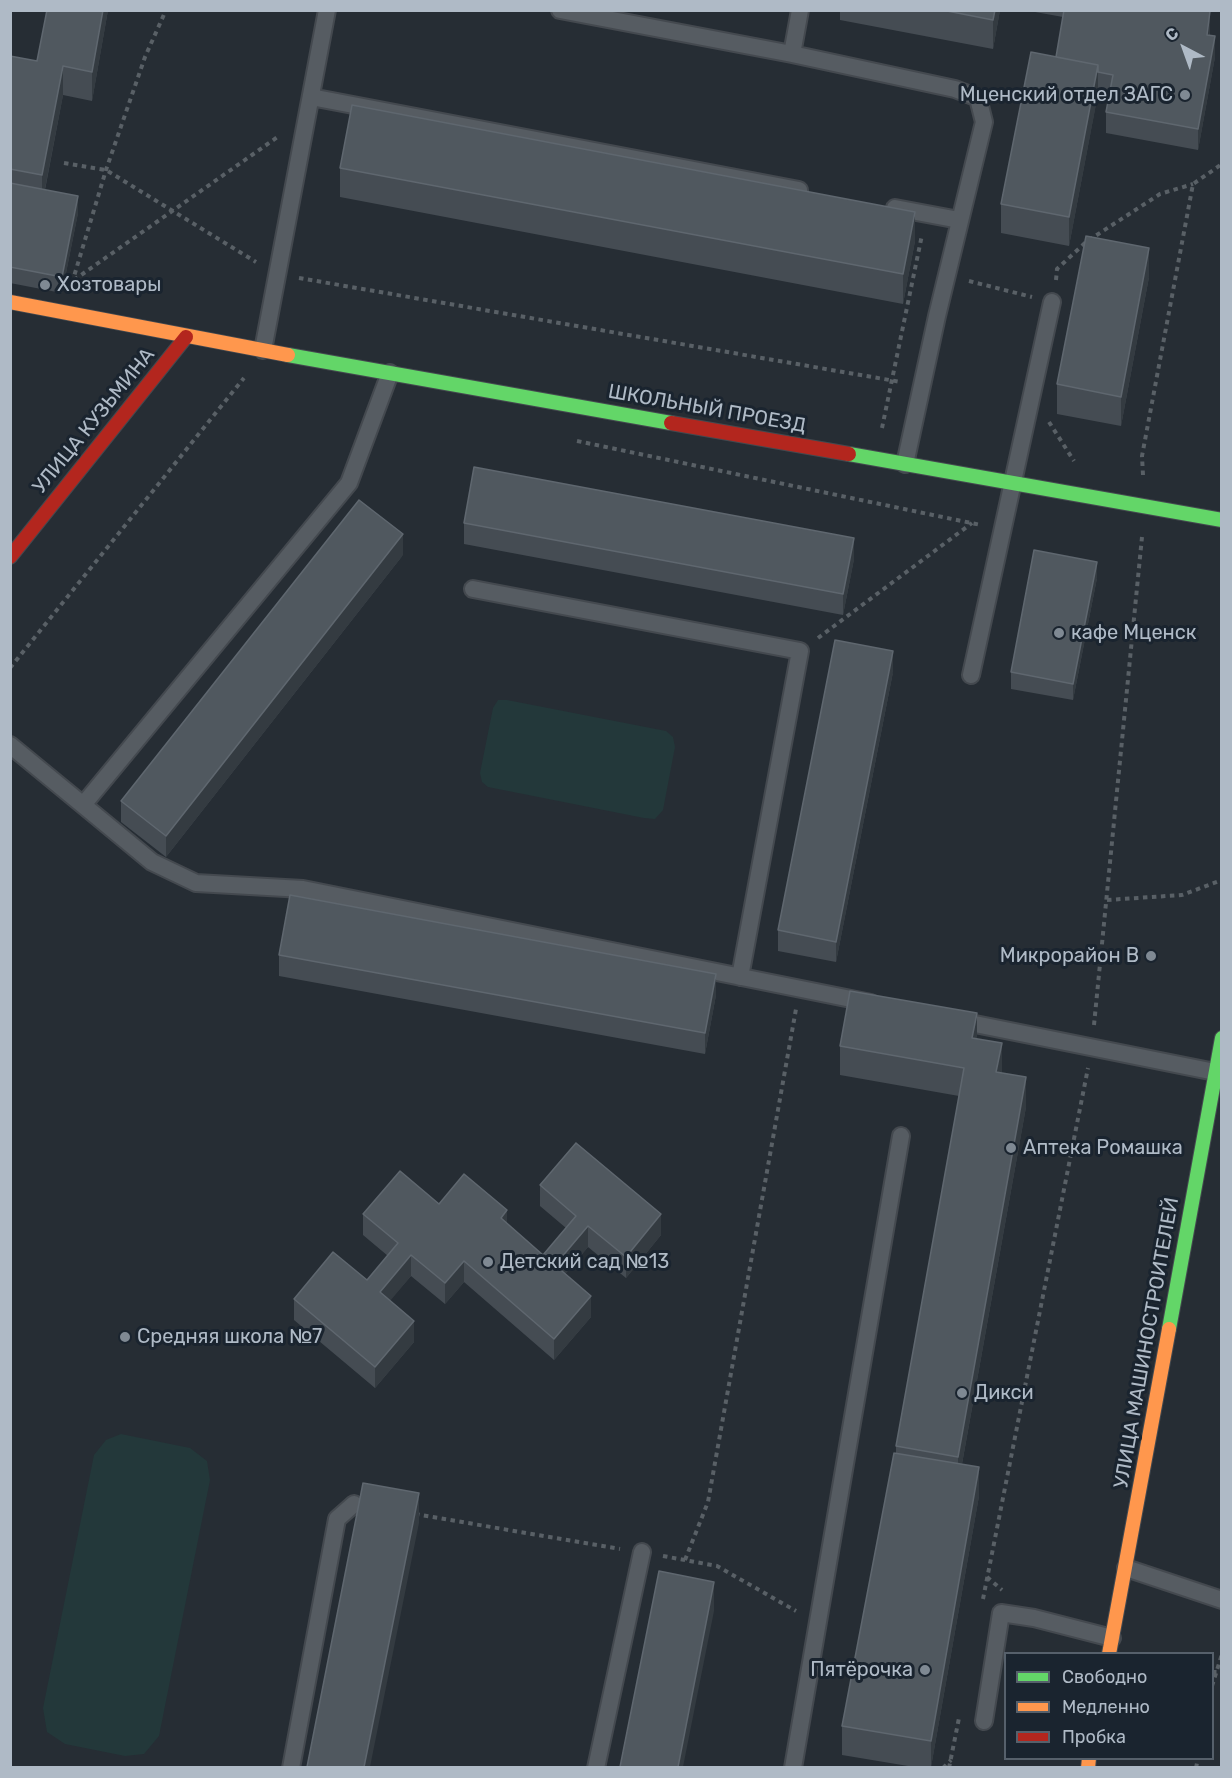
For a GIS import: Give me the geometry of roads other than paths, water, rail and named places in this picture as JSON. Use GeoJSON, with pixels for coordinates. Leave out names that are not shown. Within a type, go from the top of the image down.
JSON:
{"type":"FeatureCollection","features":[{"type":"Feature","properties":{"kind":"main road","name":"ШКОЛЬНЫЙ ПРОЕЗД"},"geometry":{"type":"LineString","coordinates":[[10,302],[186,337],[1221,520]]}},
{"type":"Feature","properties":{"kind":"main road","name":"УЛИЦА КУЗЬМИНА"},"geometry":{"type":"LineString","coordinates":[[10,557],[186,337]]}},
{"type":"Feature","properties":{"kind":"main road","name":"УЛИЦА МАШИНОСТРОИТЕЛЕЙ"},"geometry":{"type":"LineString","coordinates":[[1111,1646],[1220,1049]]}},
{"type":"Feature","properties":{"kind":"lane"},"geometry":{"type":"LineString","coordinates":[[263,350],[327,10]]}},
{"type":"Feature","properties":{"kind":"lane"},"geometry":{"type":"LineString","coordinates":[[560,10],[792,54],[955,89],[978,99],[984,122],[905,464]]}},
{"type":"Feature","properties":{"kind":"lane"},"geometry":{"type":"LineString","coordinates":[[792,54],[800,10]]}},
{"type":"Feature","properties":{"kind":"lane"},"geometry":{"type":"LineString","coordinates":[[311,97],[811,192]]}},
{"type":"Feature","properties":{"kind":"lane"},"geometry":{"type":"LineString","coordinates":[[880,205],[960,220]]}},
{"type":"Feature","properties":{"kind":"lane"},"geometry":{"type":"LineString","coordinates":[[971,675],[1052,302]]}},
{"type":"Feature","properties":{"kind":"lane"},"geometry":{"type":"LineString","coordinates":[[83,806],[349,483],[390,373]]}},
{"type":"Feature","properties":{"kind":"lane"},"geometry":{"type":"LineString","coordinates":[[1190,514],[1221,505]]}},
{"type":"Feature","properties":{"kind":"lane"},"geometry":{"type":"LineString","coordinates":[[473,589],[800,651],[740,977]]}},
{"type":"Feature","properties":{"kind":"lane"},"geometry":{"type":"LineString","coordinates":[[10,745],[152,862],[196,883],[303,889],[893,1007]]}},
{"type":"Feature","properties":{"kind":"lane"},"geometry":{"type":"LineString","coordinates":[[940,1016],[1215,1072]]}},
{"type":"Feature","properties":{"kind":"lane"},"geometry":{"type":"LineString","coordinates":[[793,1767],[901,1136]]}},
{"type":"Feature","properties":{"kind":"lane"},"geometry":{"type":"LineString","coordinates":[[291,1767],[337,1519],[354,1504]]}},
{"type":"Feature","properties":{"kind":"lane"},"geometry":{"type":"LineString","coordinates":[[596,1767],[642,1552]]}},
{"type":"Feature","properties":{"kind":"lane"},"geometry":{"type":"LineString","coordinates":[[1126,1568],[1221,1600]]}},
{"type":"Feature","properties":{"kind":"lane"},"geometry":{"type":"LineString","coordinates":[[984,1721],[1001,1613],[1034,1618],[1111,1646]]}},
{"type":"Feature","properties":{"kind":"place","name":"Мценский отдел ЗАГС"},"geometry":{"type":"Point","coordinates":[1185,95]}},
{"type":"Feature","properties":{"kind":"place","name":"Хозтовары"},"geometry":{"type":"Point","coordinates":[45,285]}},
{"type":"Feature","properties":{"kind":"place","name":"кафе Мценск"},"geometry":{"type":"Point","coordinates":[1059,633]}},
{"type":"Feature","properties":{"kind":"place","name":"Микрорайон В"},"geometry":{"type":"Point","coordinates":[1151,956]}},
{"type":"Feature","properties":{"kind":"place","name":"Аптека Ромашка"},"geometry":{"type":"Point","coordinates":[1011,1148]}},
{"type":"Feature","properties":{"kind":"place","name":"Детский сад №13"},"geometry":{"type":"Point","coordinates":[488,1262]}},
{"type":"Feature","properties":{"kind":"place","name":"Средняя школа №7"},"geometry":{"type":"Point","coordinates":[125,1337]}},
{"type":"Feature","properties":{"kind":"place","name":"Дикси"},"geometry":{"type":"Point","coordinates":[962,1393]}},
{"type":"Feature","properties":{"kind":"place","name":"Пятёрочка"},"geometry":{"type":"Point","coordinates":[925,1670]}}]}
